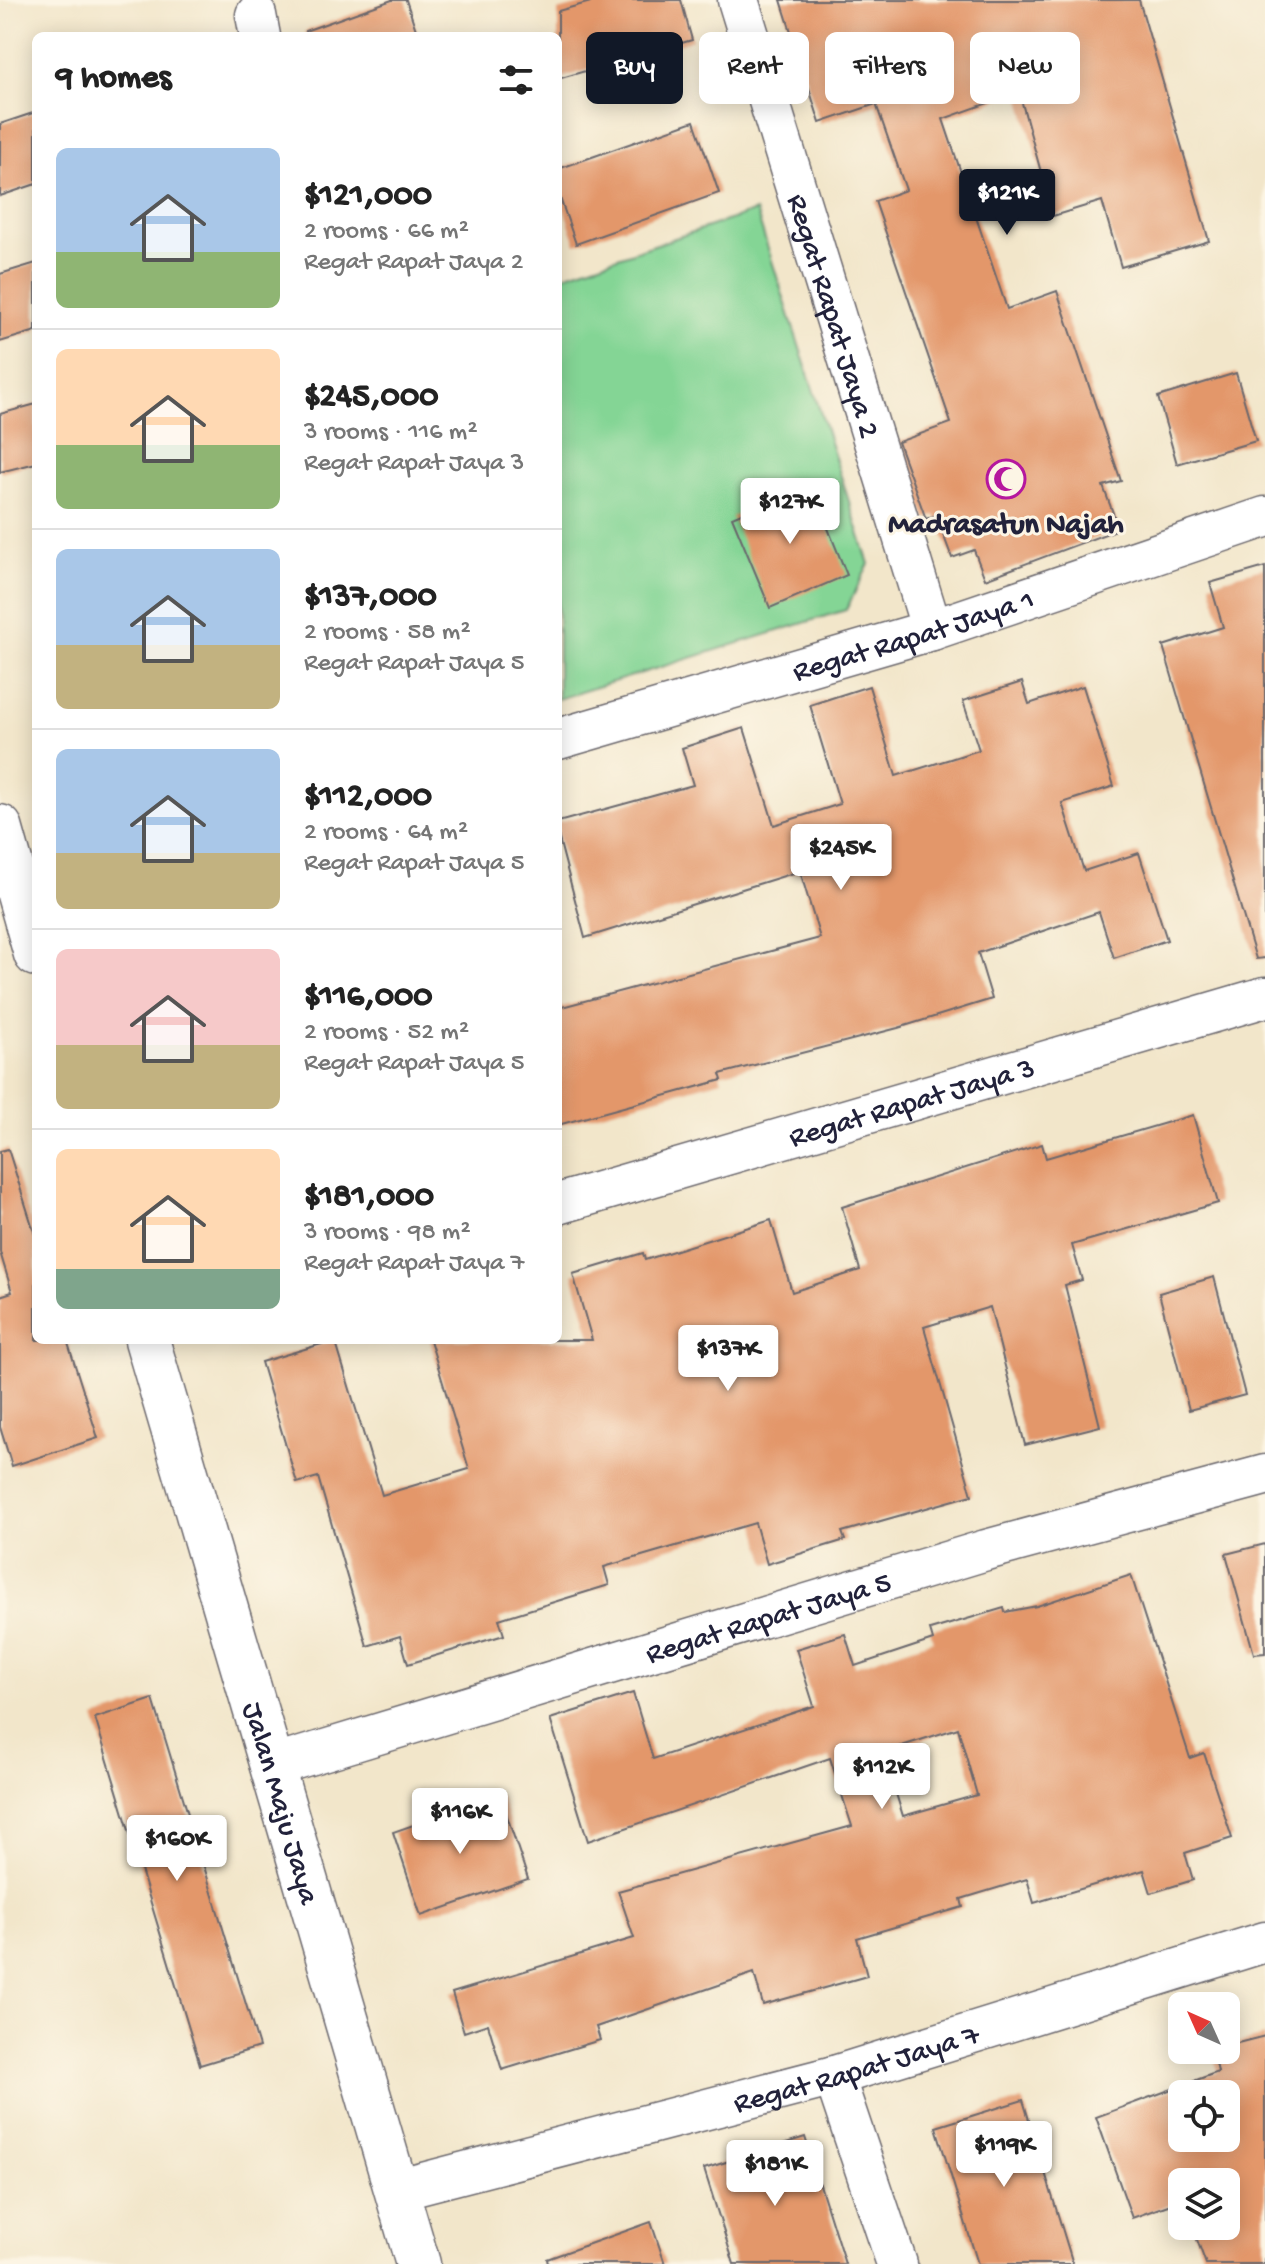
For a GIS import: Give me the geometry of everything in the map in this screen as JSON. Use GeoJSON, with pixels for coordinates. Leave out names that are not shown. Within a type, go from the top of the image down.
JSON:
{"type":"FeatureCollection","features":[{"type":"Feature","properties":{"kind":"street","name":"Regat Rapat Jaya 2"},"geometry":{"type":"LineString","coordinates":[[738,0],[932,630]]}},
{"type":"Feature","properties":{"kind":"street","name":"Regat Rapat Jaya 1"},"geometry":{"type":"LineString","coordinates":[[562,738],[932,630],[1265,517]]}},
{"type":"Feature","properties":{"kind":"street"},"geometry":{"type":"LineString","coordinates":[[0,827],[28,897],[32,926]]}},
{"type":"Feature","properties":{"kind":"street","name":"Regat Rapat Jaya 3"},"geometry":{"type":"LineString","coordinates":[[562,1203],[1265,997]]}},
{"type":"Feature","properties":{"kind":"street","name":"Jalan Maju Jaya"},"geometry":{"type":"LineString","coordinates":[[148,1344],[418,2264]]}},
{"type":"Feature","properties":{"kind":"street","name":"Regat Rapat Jaya 5"},"geometry":{"type":"LineString","coordinates":[[272,1766],[986,1550],[1265,1475]]}},
{"type":"Feature","properties":{"kind":"street","name":"Regat Rapat Jaya 7"},"geometry":{"type":"LineString","coordinates":[[396,2190],[834,2076],[1265,1942]]}},
{"type":"Feature","properties":{"kind":"street"},"geometry":{"type":"LineString","coordinates":[[834,2076],[897,2264]]}},
{"type":"Feature","properties":{"kind":"green space"},"geometry":{"type":"Polygon","coordinates":[[[756,211],[869,564],[846,610],[562,698],[562,276],[756,211]]]}},
{"type":"Feature","properties":{"kind":"building"},"geometry":{"type":"Polygon","coordinates":[[[392,0],[406,0],[417,32],[305,32],[392,0]]]}},
{"type":"Feature","properties":{"kind":"building"},"geometry":{"type":"Polygon","coordinates":[[[598,0],[681,0],[692,40],[683,43],[683,32],[586,32],[586,71],[562,78],[562,32],[558,32],[558,11],[598,0]]]}},
{"type":"Feature","properties":{"kind":"building"},"geometry":{"type":"Polygon","coordinates":[[[781,0],[1139,0],[1209,241],[1121,267],[1102,201],[1053,216],[1022,104],[1080,104],[1080,32],[970,32],[970,104],[985,104],[943,119],[1007,309],[1057,291],[1121,481],[1103,486],[1119,529],[985,579],[974,550],[952,558],[936,515],[926,519],[898,442],[951,423],[875,201],[906,190],[876,104],[820,123],[809,88],[809,32],[791,32],[781,0]]]}},
{"type":"Feature","properties":{"kind":"building"},"geometry":{"type":"Polygon","coordinates":[[[32,113],[32,185],[0,196],[0,124],[32,113]]]}},
{"type":"Feature","properties":{"kind":"building"},"geometry":{"type":"Polygon","coordinates":[[[694,121],[719,193],[576,244],[562,204],[562,168],[694,121]]]}},
{"type":"Feature","properties":{"kind":"building"},"geometry":{"type":"Polygon","coordinates":[[[32,264],[32,332],[0,342],[0,274],[32,264]]]}},
{"type":"Feature","properties":{"kind":"building"},"geometry":{"type":"Polygon","coordinates":[[[1236,373],[1256,441],[1177,464],[1158,397],[1236,373]]]}},
{"type":"Feature","properties":{"kind":"building"},"geometry":{"type":"Polygon","coordinates":[[[32,405],[32,464],[0,472],[0,414],[32,405]]]}},
{"type":"Feature","properties":{"kind":"building"},"geometry":{"type":"Polygon","coordinates":[[[810,484],[847,575],[770,608],[732,517],[810,484]]]}},
{"type":"Feature","properties":{"kind":"building"},"geometry":{"type":"Polygon","coordinates":[[[1265,567],[1265,958],[1256,959],[1163,646],[1223,627],[1210,583],[1265,567]]]}},
{"type":"Feature","properties":{"kind":"building"},"geometry":{"type":"Polygon","coordinates":[[[1022,682],[1029,704],[1083,686],[1114,786],[1062,803],[1084,871],[1139,853],[1167,940],[1114,958],[1099,912],[978,953],[992,999],[898,1028],[720,1074],[722,1080],[562,1124],[562,1007],[820,938],[800,871],[585,938],[562,850],[562,821],[693,785],[682,748],[744,728],[774,825],[840,804],[810,705],[869,686],[896,776],[979,750],[963,701],[1022,682]]]}},
{"type":"Feature","properties":{"kind":"building"},"geometry":{"type":"Polygon","coordinates":[[[1193,1115],[1218,1203],[1072,1245],[1082,1280],[1065,1285],[1100,1426],[1025,1445],[990,1307],[924,1327],[972,1495],[842,1532],[845,1540],[767,1564],[755,1523],[604,1567],[609,1585],[499,1619],[504,1635],[408,1664],[400,1636],[367,1646],[318,1477],[297,1483],[261,1362],[322,1344],[336,1344],[382,1495],[469,1469],[431,1344],[562,1344],[562,1340],[592,1340],[573,1274],[643,1253],[645,1260],[771,1220],[792,1292],[860,1270],[842,1207],[1042,1144],[1046,1158],[1193,1115]]]}},
{"type":"Feature","properties":{"kind":"building"},"geometry":{"type":"Polygon","coordinates":[[[8,1149],[32,1225],[32,1344],[68,1344],[98,1438],[12,1466],[0,1427],[0,1296],[12,1292],[0,1252],[0,1151],[8,1149]]]}},
{"type":"Feature","properties":{"kind":"building"},"geometry":{"type":"Polygon","coordinates":[[[1214,1277],[1245,1395],[1189,1410],[1159,1293],[1214,1277]]]}},
{"type":"Feature","properties":{"kind":"building"},"geometry":{"type":"Polygon","coordinates":[[[1265,1544],[1265,1653],[1254,1654],[1226,1554],[1265,1544]]]}},
{"type":"Feature","properties":{"kind":"building"},"geometry":{"type":"Polygon","coordinates":[[[1131,1575],[1190,1758],[1204,1753],[1232,1838],[1185,1853],[1193,1880],[1151,1893],[1144,1870],[1034,1903],[1027,1879],[961,1899],[963,1907],[857,1938],[867,1976],[763,2005],[754,1973],[596,2027],[600,2040],[502,2070],[488,2024],[464,2032],[452,1993],[634,1938],[618,1891],[852,1826],[830,1758],[588,1841],[550,1719],[633,1693],[653,1759],[814,1706],[796,1649],[845,1634],[855,1666],[933,1640],[930,1630],[1004,1608],[1005,1612],[1037,1606],[1131,1575]],[[958,1728],[883,1752],[903,1816],[977,1795],[958,1728]]]}},
{"type":"Feature","properties":{"kind":"building"},"geometry":{"type":"Polygon","coordinates":[[[153,1699],[259,2047],[200,2065],[95,1718],[153,1699]]]}},
{"type":"Feature","properties":{"kind":"building"},"geometry":{"type":"Polygon","coordinates":[[[500,1795],[528,1879],[421,1916],[393,1832],[500,1795]]]}},
{"type":"Feature","properties":{"kind":"building"},"geometry":{"type":"Polygon","coordinates":[[[1265,2036],[1265,2264],[1206,2264],[1197,2240],[1240,2240],[1240,2168],[1168,2168],[1168,2205],[1132,2218],[1096,2117],[1168,2090],[1168,2152],[1240,2152],[1240,2080],[1196,2080],[1218,2072],[1216,2064],[1240,2064],[1240,2042],[1265,2036]]]}},
{"type":"Feature","properties":{"kind":"building"},"geometry":{"type":"Polygon","coordinates":[[[1023,2100],[1073,2264],[978,2264],[936,2127],[1023,2100]]]}},
{"type":"Feature","properties":{"kind":"building"},"geometry":{"type":"Polygon","coordinates":[[[805,2137],[845,2264],[734,2264],[704,2169],[805,2137]]]}},
{"type":"Feature","properties":{"kind":"building"},"geometry":{"type":"Polygon","coordinates":[[[651,2222],[665,2264],[548,2264],[547,2259],[651,2222]]]}},
{"type":"Feature","properties":{"kind":"place","name":"Madrasatun Najah"},"geometry":{"type":"Point","coordinates":[1006,479]}}]}
